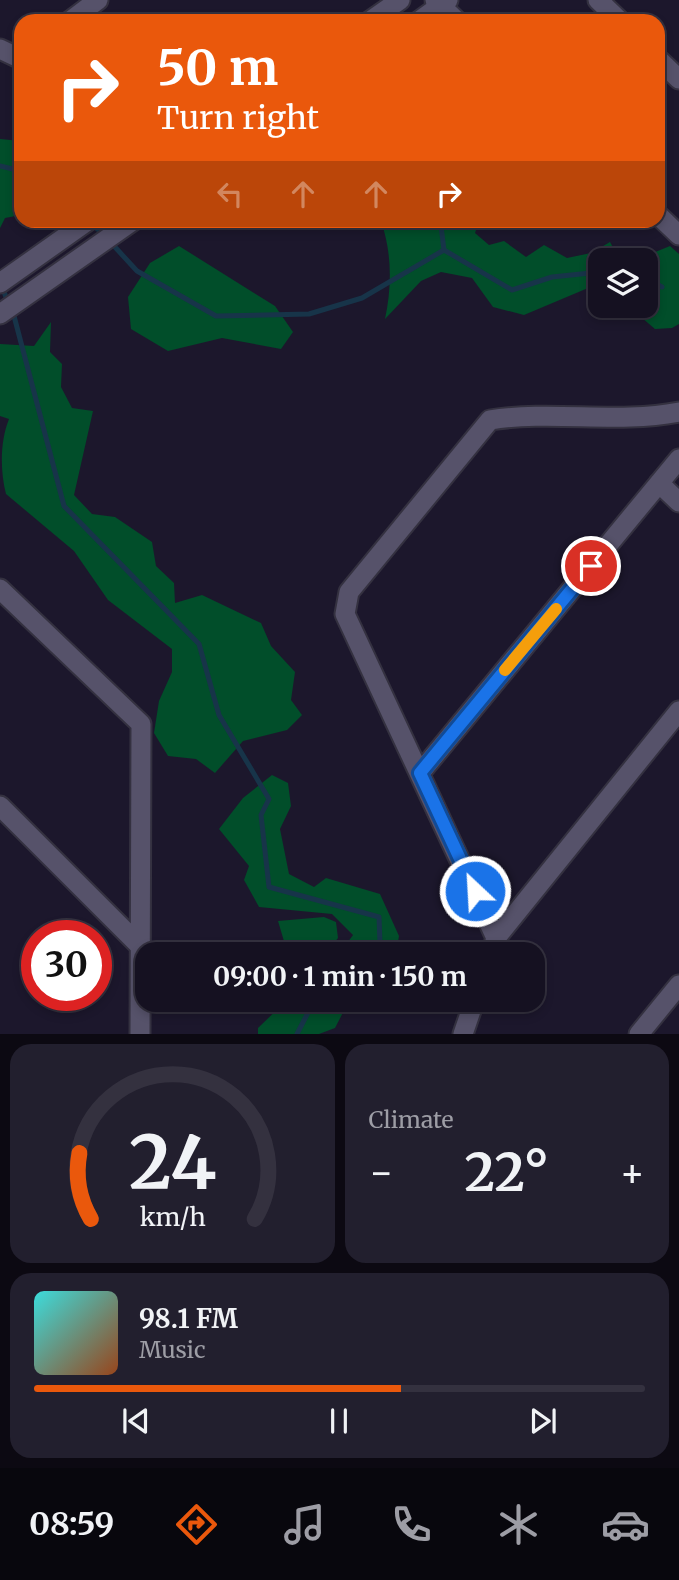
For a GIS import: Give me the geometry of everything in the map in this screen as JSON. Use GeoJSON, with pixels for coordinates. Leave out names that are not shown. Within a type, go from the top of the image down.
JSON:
{"type":"FeatureCollection","features":[{"type":"Feature","properties":{"kind":"street"},"geometry":{"type":"LineString","coordinates":[[80,14],[98,0]]}},
{"type":"Feature","properties":{"kind":"street"},"geometry":{"type":"LineString","coordinates":[[380,14],[400,0]]}},
{"type":"Feature","properties":{"kind":"street"},"geometry":{"type":"LineString","coordinates":[[598,0],[613,14]]}},
{"type":"Feature","properties":{"kind":"street"},"geometry":{"type":"LineString","coordinates":[[427,14],[441,2]]}},
{"type":"Feature","properties":{"kind":"street"},"geometry":{"type":"LineString","coordinates":[[665,66],[679,79]]}},
{"type":"Feature","properties":{"kind":"street"},"geometry":{"type":"LineString","coordinates":[[665,222],[679,235]]}},
{"type":"Feature","properties":{"kind":"street"},"geometry":{"type":"LineString","coordinates":[[0,283],[78,228]]}},
{"type":"Feature","properties":{"kind":"street"},"geometry":{"type":"LineString","coordinates":[[0,314],[123,228]]}},
{"type":"Feature","properties":{"kind":"street"},"geometry":{"type":"LineString","coordinates":[[492,942],[420,773],[345,614],[349,592],[490,420],[520,415],[655,417],[679,412]]}},
{"type":"Feature","properties":{"kind":"street"},"geometry":{"type":"LineString","coordinates":[[420,773],[679,459]]}},
{"type":"Feature","properties":{"kind":"street"},"geometry":{"type":"LineString","coordinates":[[659,483],[679,502]]}},
{"type":"Feature","properties":{"kind":"street"},"geometry":{"type":"LineString","coordinates":[[0,589],[141,724],[141,942]]}},
{"type":"Feature","properties":{"kind":"street"},"geometry":{"type":"LineString","coordinates":[[497,942],[679,711]]}},
{"type":"Feature","properties":{"kind":"street"},"geometry":{"type":"LineString","coordinates":[[0,806],[136,942]]}},
{"type":"Feature","properties":{"kind":"street"},"geometry":{"type":"LineString","coordinates":[[639,1034],[679,985]]}},
{"type":"Feature","properties":{"kind":"street"},"geometry":{"type":"LineString","coordinates":[[140,1012],[140,1034]]}},
{"type":"Feature","properties":{"kind":"street"},"geometry":{"type":"LineString","coordinates":[[463,1034],[471,1012]]}},
{"type":"Feature","properties":{"kind":"green space"},"geometry":{"type":"Polygon","coordinates":[[[0,139],[14,140],[14,216],[5,218],[0,228],[0,139]]]}},
{"type":"Feature","properties":{"kind":"green space"},"geometry":{"type":"Polygon","coordinates":[[[383,228],[477,228],[475,233],[489,245],[504,241],[526,257],[544,245],[567,258],[588,254],[588,288],[524,315],[493,307],[472,278],[441,272],[421,281],[385,319],[390,270],[383,228]]]}},
{"type":"Feature","properties":{"kind":"green space"},"geometry":{"type":"Polygon","coordinates":[[[610,242],[613,248],[600,248],[610,242]]]}},
{"type":"Feature","properties":{"kind":"green space"},"geometry":{"type":"Polygon","coordinates":[[[179,246],[275,306],[293,332],[281,349],[222,338],[168,351],[131,329],[128,297],[150,263],[179,246]]]}},
{"type":"Feature","properties":{"kind":"green space"},"geometry":{"type":"Polygon","coordinates":[[[670,246],[679,254],[679,324],[672,328],[655,329],[642,318],[658,318],[658,251],[670,246]]]}},
{"type":"Feature","properties":{"kind":"green space"},"geometry":{"type":"Polygon","coordinates":[[[51,322],[50,352],[62,364],[61,387],[72,408],[93,411],[74,495],[92,514],[115,517],[152,542],[156,566],[174,583],[175,603],[202,595],[261,623],[271,646],[295,672],[291,700],[302,715],[287,730],[243,741],[215,773],[196,759],[168,756],[154,733],[159,701],[172,672],[172,649],[108,600],[74,551],[6,494],[2,456],[9,419],[0,416],[0,344],[34,346],[51,322]]]}},
{"type":"Feature","properties":{"kind":"green space"},"geometry":{"type":"Polygon","coordinates":[[[272,775],[288,783],[291,806],[280,829],[289,874],[314,887],[326,878],[380,894],[399,936],[398,942],[348,942],[353,935],[332,914],[259,907],[244,880],[249,866],[219,829],[243,798],[272,775]]]}},
{"type":"Feature","properties":{"kind":"green space"},"geometry":{"type":"Polygon","coordinates":[[[324,917],[336,922],[338,938],[335,942],[284,942],[278,921],[324,917]]]}},
{"type":"Feature","properties":{"kind":"green space"},"geometry":{"type":"Polygon","coordinates":[[[275,1012],[343,1012],[335,1028],[319,1034],[258,1034],[258,1028],[275,1012]]]}},
{"type":"Feature","properties":{"kind":"waterway"},"geometry":{"type":"LineString","coordinates":[[0,166],[14,169]]}},
{"type":"Feature","properties":{"kind":"waterway"},"geometry":{"type":"LineString","coordinates":[[96,228],[100,231]]}},
{"type":"Feature","properties":{"kind":"waterway"},"geometry":{"type":"LineString","coordinates":[[441,228],[444,250]]}},
{"type":"Feature","properties":{"kind":"waterway"},"geometry":{"type":"LineString","coordinates":[[114,246],[137,271],[216,316],[309,314],[362,298],[444,250],[512,290],[552,277],[588,273]]}},
{"type":"Feature","properties":{"kind":"waterway"},"geometry":{"type":"LineString","coordinates":[[658,285],[662,287]]}},
{"type":"Feature","properties":{"kind":"waterway"},"geometry":{"type":"LineString","coordinates":[[4,292],[6,297]]}},
{"type":"Feature","properties":{"kind":"waterway"},"geometry":{"type":"LineString","coordinates":[[14,316],[64,506],[199,644],[219,715],[269,799],[261,815],[269,887],[379,917],[380,942]]}},
{"type":"Feature","properties":{"kind":"waterway"},"geometry":{"type":"LineString","coordinates":[[297,1034],[308,1012]]}},
{"type":"Feature","properties":{"kind":"slow traffic"},"geometry":{"type":"LineString","coordinates":[[505,670],[556,609]]}},
{"type":"Feature","properties":{"kind":"route"},"geometry":{"type":"LineString","coordinates":[[475,891],[420,773],[591,566]]}}]}
